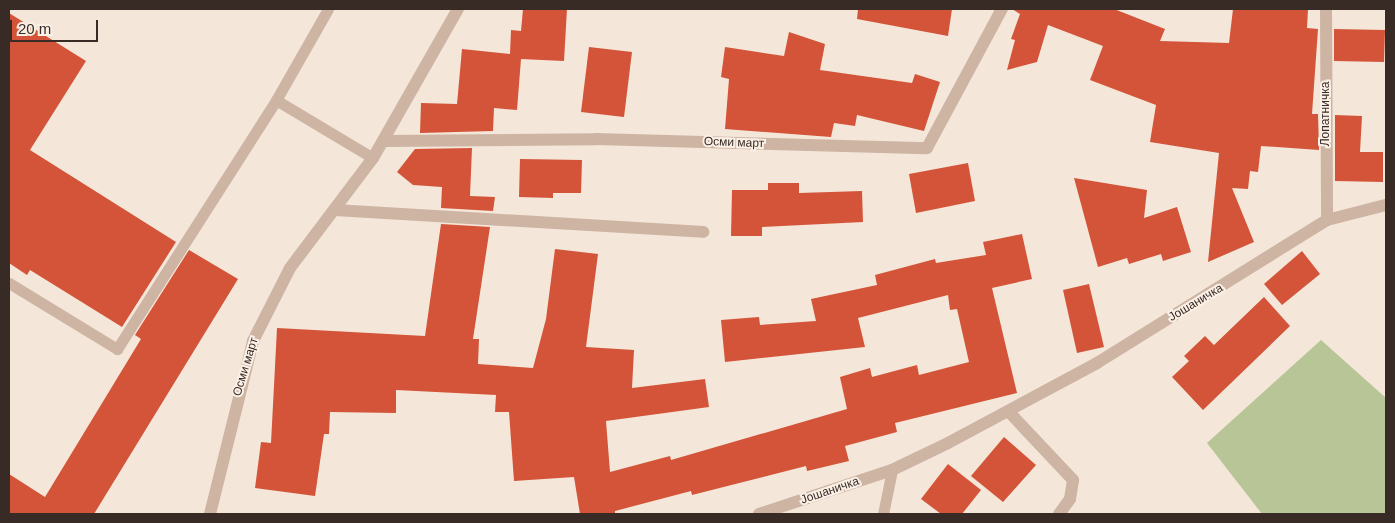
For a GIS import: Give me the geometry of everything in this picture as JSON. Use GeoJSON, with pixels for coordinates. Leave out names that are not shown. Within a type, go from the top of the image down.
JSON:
{"type":"FeatureCollection","features":[{"type":"Feature","properties":{"kind":"street","name":"Осми март"},"geometry":{"type":"LineString","coordinates":[[210,514],[253,341],[290,268],[373,158],[458,9]]}},
{"type":"Feature","properties":{"kind":"street","name":"Осми март"},"geometry":{"type":"LineString","coordinates":[[383,141],[596,139],[927,148],[1002,9]]}},
{"type":"Feature","properties":{"kind":"street","name":"Лопатничка"},"geometry":{"type":"LineString","coordinates":[[1326,9],[1327,220]]}},
{"type":"Feature","properties":{"kind":"street","name":"Јошаничка"},"geometry":{"type":"LineString","coordinates":[[759,514],[892,470],[1097,363],[1327,220],[1386,205]]}},
{"type":"Feature","properties":{"kind":"street"},"geometry":{"type":"LineString","coordinates":[[334,210],[703,232]]}},
{"type":"Feature","properties":{"kind":"street"},"geometry":{"type":"LineString","coordinates":[[1008,411],[1073,480],[1070,499],[1059,514]]}},
{"type":"Feature","properties":{"kind":"lane"},"geometry":{"type":"LineString","coordinates":[[9,283],[117,349],[276,100],[328,9]]}},
{"type":"Feature","properties":{"kind":"lane"},"geometry":{"type":"LineString","coordinates":[[276,100],[373,158]]}},
{"type":"Feature","properties":{"kind":"lane"},"geometry":{"type":"LineString","coordinates":[[883,514],[892,470]]}},
{"type":"Feature","properties":{"kind":"green space"},"geometry":{"type":"Polygon","coordinates":[[[1321,340],[1386,398],[1386,514],[1262,514],[1207,443],[1321,340]]]}},
{"type":"Feature","properties":{"kind":"building"},"geometry":{"type":"Polygon","coordinates":[[[523,9],[567,9],[564,61],[521,59],[517,110],[494,108],[493,131],[420,133],[421,103],[457,104],[462,49],[510,54],[511,30],[521,31],[523,9]]]}},
{"type":"Feature","properties":{"kind":"building"},"geometry":{"type":"Polygon","coordinates":[[[858,9],[952,9],[948,36],[857,19],[858,9]]]}},
{"type":"Feature","properties":{"kind":"building"},"geometry":{"type":"Polygon","coordinates":[[[1012,9],[1114,9],[1165,29],[1160,41],[1229,43],[1233,9],[1308,9],[1307,28],[1318,29],[1312,114],[1318,114],[1319,150],[1261,146],[1258,172],[1250,171],[1248,189],[1232,188],[1254,242],[1208,262],[1219,153],[1150,142],[1156,105],[1090,80],[1103,46],[1048,25],[1037,62],[1007,70],[1015,40],[1011,39],[1020,14],[1012,9]]]}},
{"type":"Feature","properties":{"kind":"building"},"geometry":{"type":"Polygon","coordinates":[[[9,13],[86,61],[30,150],[176,242],[122,327],[30,270],[27,275],[9,263],[9,13]]]}},
{"type":"Feature","properties":{"kind":"building"},"geometry":{"type":"Polygon","coordinates":[[[1334,29],[1385,30],[1384,62],[1334,61],[1334,29]]]}},
{"type":"Feature","properties":{"kind":"building"},"geometry":{"type":"Polygon","coordinates":[[[789,32],[825,44],[820,70],[912,83],[915,74],[940,82],[924,131],[857,115],[855,126],[834,123],[831,137],[725,129],[729,79],[721,77],[725,47],[784,56],[789,32]]]}},
{"type":"Feature","properties":{"kind":"building"},"geometry":{"type":"Polygon","coordinates":[[[589,47],[632,52],[624,117],[581,112],[589,47]]]}},
{"type":"Feature","properties":{"kind":"building"},"geometry":{"type":"Polygon","coordinates":[[[1335,115],[1362,116],[1360,152],[1383,152],[1383,182],[1335,181],[1335,115]]]}},
{"type":"Feature","properties":{"kind":"building"},"geometry":{"type":"Polygon","coordinates":[[[472,148],[470,196],[495,197],[493,211],[441,208],[442,187],[413,185],[397,172],[415,149],[472,148]]]}},
{"type":"Feature","properties":{"kind":"building"},"geometry":{"type":"Polygon","coordinates":[[[520,159],[582,160],[581,193],[553,193],[553,198],[519,197],[520,159]]]}},
{"type":"Feature","properties":{"kind":"building"},"geometry":{"type":"Polygon","coordinates":[[[968,163],[975,201],[916,213],[909,174],[968,163]]]}},
{"type":"Feature","properties":{"kind":"building"},"geometry":{"type":"Polygon","coordinates":[[[1074,178],[1147,190],[1144,218],[1177,207],[1191,252],[1163,261],[1161,254],[1129,264],[1127,258],[1098,267],[1074,178]]]}},
{"type":"Feature","properties":{"kind":"building"},"geometry":{"type":"Polygon","coordinates":[[[768,183],[799,183],[799,193],[862,191],[863,222],[762,227],[762,236],[731,236],[732,190],[768,190],[768,183]]]}},
{"type":"Feature","properties":{"kind":"building"},"geometry":{"type":"Polygon","coordinates":[[[441,224],[490,227],[473,339],[479,339],[478,364],[533,368],[546,319],[555,249],[598,254],[586,347],[634,350],[632,388],[705,379],[709,407],[606,421],[610,472],[670,456],[671,460],[847,409],[840,377],[870,368],[872,377],[917,365],[919,375],[969,362],[957,309],[950,310],[948,295],[858,318],[865,347],[725,362],[721,320],[759,317],[760,325],[816,321],[811,299],[877,285],[875,275],[935,259],[936,263],[986,255],[983,242],[1022,234],[1032,279],[992,288],[1017,393],[895,423],[897,432],[845,446],[849,461],[807,471],[806,466],[692,495],[691,491],[615,511],[615,514],[580,514],[574,477],[514,481],[509,412],[495,412],[496,395],[396,390],[396,413],[330,412],[329,434],[324,434],[315,496],[255,488],[261,442],[271,443],[277,328],[425,336],[441,224]]]}},
{"type":"Feature","properties":{"kind":"building"},"geometry":{"type":"Polygon","coordinates":[[[189,250],[238,279],[94,514],[9,514],[9,474],[45,497],[141,339],[135,335],[189,250]]]}},
{"type":"Feature","properties":{"kind":"building"},"geometry":{"type":"Polygon","coordinates":[[[1302,251],[1320,274],[1282,305],[1264,284],[1302,251]]]}},
{"type":"Feature","properties":{"kind":"building"},"geometry":{"type":"Polygon","coordinates":[[[1089,284],[1104,347],[1077,353],[1063,290],[1089,284]]]}},
{"type":"Feature","properties":{"kind":"building"},"geometry":{"type":"Polygon","coordinates":[[[1264,297],[1290,326],[1203,410],[1172,377],[1189,361],[1184,356],[1205,336],[1214,345],[1264,297]]]}},
{"type":"Feature","properties":{"kind":"building"},"geometry":{"type":"Polygon","coordinates":[[[1004,437],[1036,465],[1003,502],[971,476],[1004,437]]]}},
{"type":"Feature","properties":{"kind":"building"},"geometry":{"type":"Polygon","coordinates":[[[948,464],[981,490],[962,514],[941,514],[921,499],[948,464]]]}}]}
